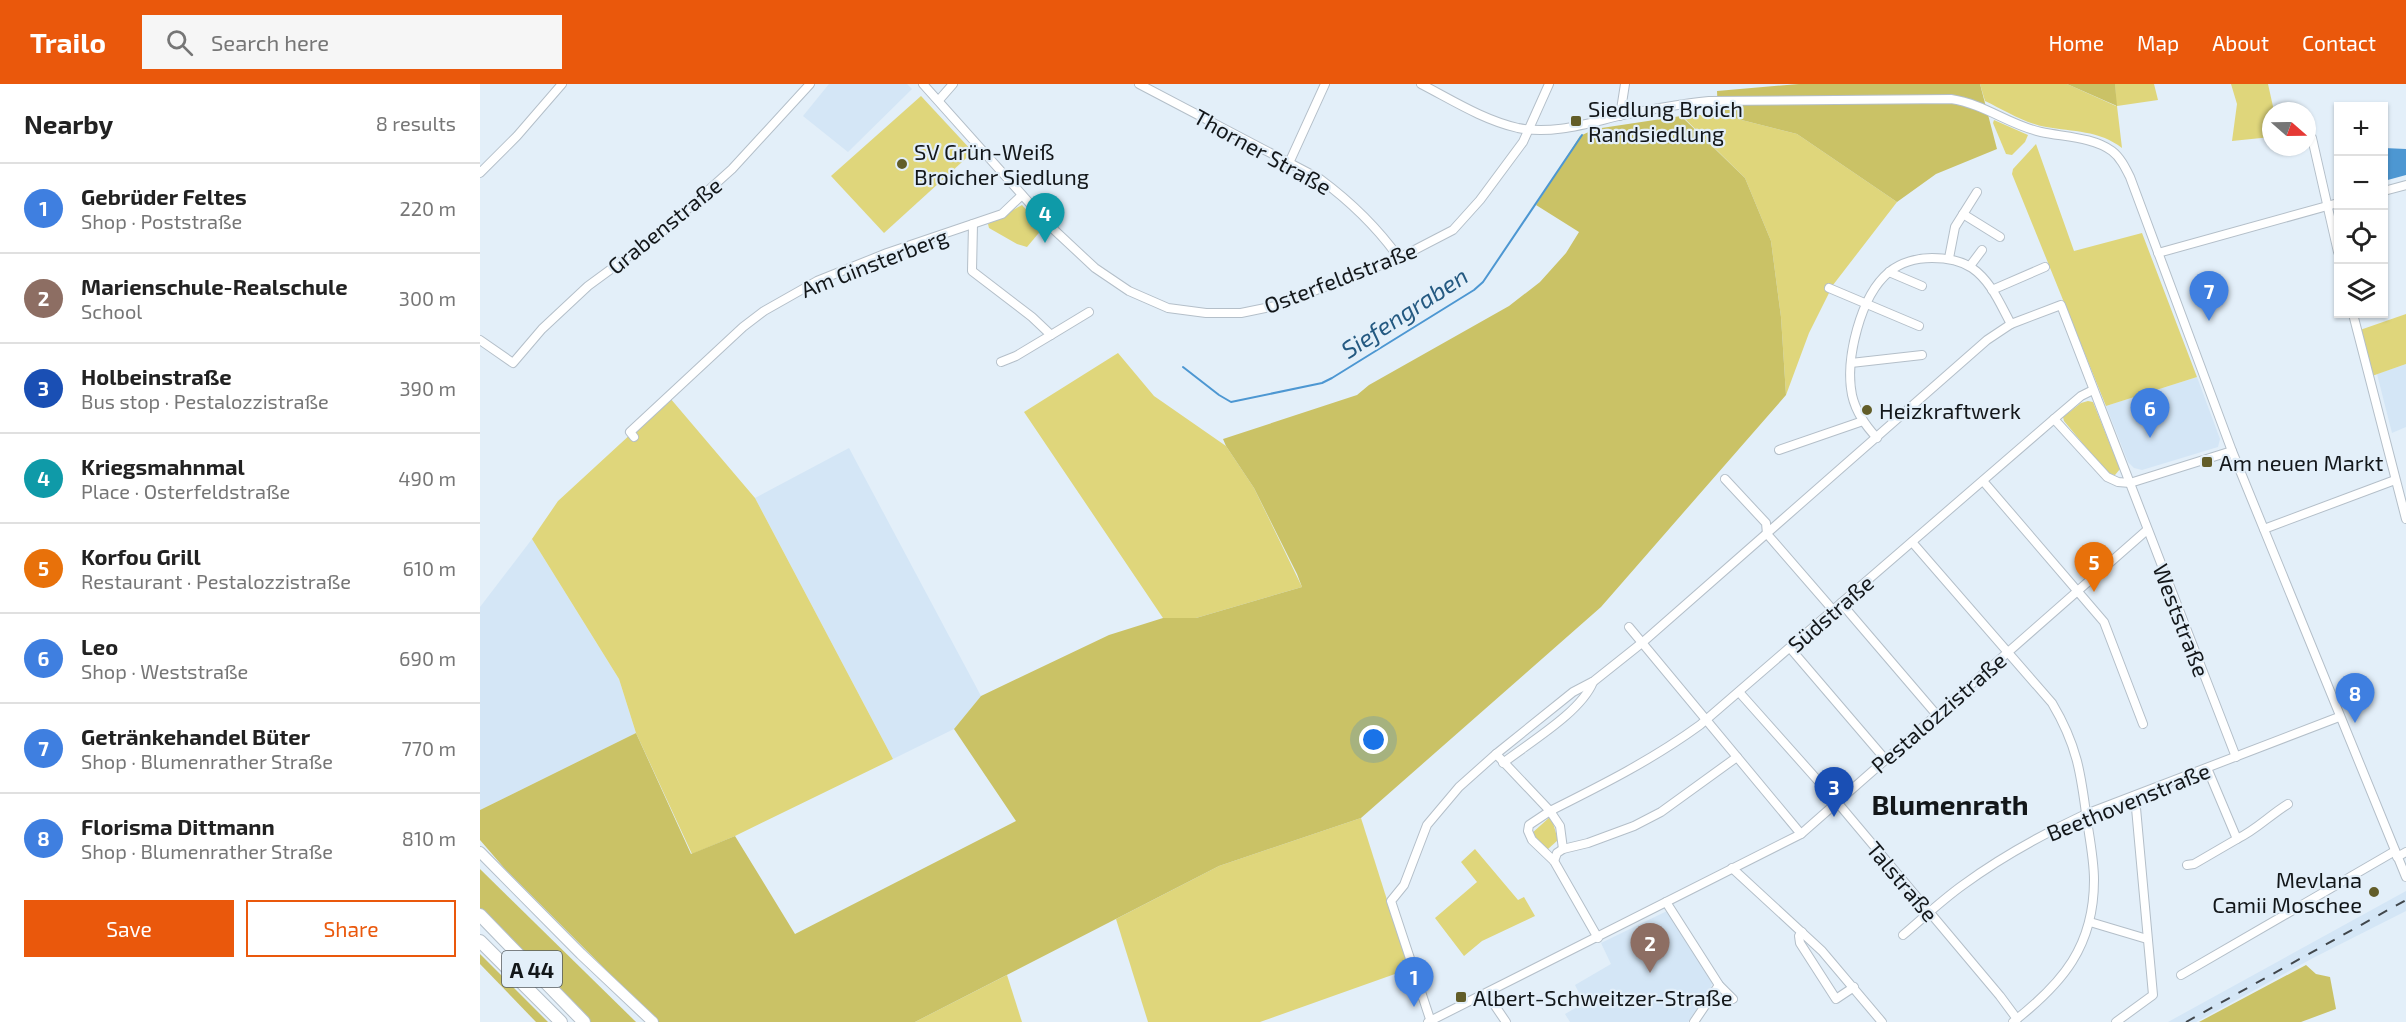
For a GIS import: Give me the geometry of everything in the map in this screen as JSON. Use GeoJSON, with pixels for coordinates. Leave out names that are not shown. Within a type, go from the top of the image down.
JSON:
{"type":"FeatureCollection","features":[{"type":"Feature","properties":{"kind":"highway","name":"A 44"},"geometry":{"type":"LineString","coordinates":[[480,915],[584,1022]]}},
{"type":"Feature","properties":{"kind":"highway","name":"A 44"},"geometry":{"type":"LineString","coordinates":[[480,941],[561,1022]]}},
{"type":"Feature","properties":{"kind":"main road"},"geometry":{"type":"LineString","coordinates":[[480,852],[652,1022]]}},
{"type":"Feature","properties":{"kind":"street"},"geometry":{"type":"LineString","coordinates":[[480,173],[517,136],[562,84]]}},
{"type":"Feature","properties":{"kind":"street","name":"Grabenstraße"},"geometry":{"type":"LineString","coordinates":[[480,340],[513,363],[542,329],[588,286],[663,231],[732,169],[810,84]]}},
{"type":"Feature","properties":{"kind":"street","name":"Osterfeldstraße"},"geometry":{"type":"LineString","coordinates":[[923,84],[1050,226],[1095,268],[1129,291],[1168,308],[1206,313],[1241,314],[1275,306],[1399,258],[1453,230],[1480,200],[1523,142],[1549,84]]}},
{"type":"Feature","properties":{"kind":"street"},"geometry":{"type":"LineString","coordinates":[[939,100],[953,84]]}},
{"type":"Feature","properties":{"kind":"street","name":"Thorner Straße"},"geometry":{"type":"LineString","coordinates":[[1139,84],[1320,179],[1342,195],[1383,235],[1399,258]]}},
{"type":"Feature","properties":{"kind":"street"},"geometry":{"type":"LineString","coordinates":[[1289,163],[1325,84]]}},
{"type":"Feature","properties":{"kind":"street"},"geometry":{"type":"LineString","coordinates":[[1421,84],[1494,120],[1529,129],[1568,128],[1673,105],[1709,101],[1936,98],[1966,101],[2022,126],[2092,141],[2111,150],[2121,161],[2130,177],[2232,451],[2406,877]]}},
{"type":"Feature","properties":{"kind":"street"},"geometry":{"type":"LineString","coordinates":[[1620,116],[1625,84]]}},
{"type":"Feature","properties":{"kind":"street"},"geometry":{"type":"LineString","coordinates":[[2316,155],[2334,234]]}},
{"type":"Feature","properties":{"kind":"street"},"geometry":{"type":"LineString","coordinates":[[2388,190],[2406,184]]}},
{"type":"Feature","properties":{"kind":"street"},"geometry":{"type":"LineString","coordinates":[[1949,258],[1955,227],[1977,192]]}},
{"type":"Feature","properties":{"kind":"street","name":"Am Ginsterberg"},"geometry":{"type":"LineString","coordinates":[[633,437],[630,432],[743,327],[764,311],[817,281],[1002,214],[1022,195]]}},
{"type":"Feature","properties":{"kind":"street"},"geometry":{"type":"LineString","coordinates":[[2158,253],[2334,204]]}},
{"type":"Feature","properties":{"kind":"street"},"geometry":{"type":"LineString","coordinates":[[1963,214],[2000,237]]}},
{"type":"Feature","properties":{"kind":"street"},"geometry":{"type":"LineString","coordinates":[[973,224],[972,271],[1032,317],[1051,335]]}},
{"type":"Feature","properties":{"kind":"street"},"geometry":{"type":"LineString","coordinates":[[1970,267],[1982,250]]}},
{"type":"Feature","properties":{"kind":"street"},"geometry":{"type":"LineString","coordinates":[[1430,1021],[1391,901],[1404,885],[1423,833],[1433,816],[1459,787],[1496,754],[1573,692],[1594,681],[1643,642],[1877,438],[1987,340],[2011,324],[1987,282],[1970,267],[1949,258],[1926,258],[1907,262],[1889,272],[1875,290],[1856,336],[1851,363],[1852,396],[1863,421],[1877,438]]}},
{"type":"Feature","properties":{"kind":"street"},"geometry":{"type":"LineString","coordinates":[[1992,290],[2045,267]]}},
{"type":"Feature","properties":{"kind":"street"},"geometry":{"type":"LineString","coordinates":[[1889,272],[1922,286]]}},
{"type":"Feature","properties":{"kind":"street"},"geometry":{"type":"LineString","coordinates":[[1829,288],[1919,326]]}},
{"type":"Feature","properties":{"kind":"street","name":"Weststraße"},"geometry":{"type":"LineString","coordinates":[[2011,324],[2061,305],[2236,757]]}},
{"type":"Feature","properties":{"kind":"street"},"geometry":{"type":"LineString","coordinates":[[1001,362],[1016,356],[1089,312]]}},
{"type":"Feature","properties":{"kind":"street"},"geometry":{"type":"LineString","coordinates":[[2354,318],[2406,519]]}},
{"type":"Feature","properties":{"kind":"street"},"geometry":{"type":"LineString","coordinates":[[1851,363],[1922,355]]}},
{"type":"Feature","properties":{"kind":"street","name":"Südstraße"},"geometry":{"type":"LineString","coordinates":[[1554,861],[1532,840],[1528,831],[1529,825],[1550,810],[1633,769],[1670,747],[1707,719],[2054,418],[2081,396],[2093,390]]}},
{"type":"Feature","properties":{"kind":"street"},"geometry":{"type":"LineString","coordinates":[[2054,418],[2107,477],[2118,482],[2130,483],[2232,451]]}},
{"type":"Feature","properties":{"kind":"street"},"geometry":{"type":"LineString","coordinates":[[1779,450],[1863,421]]}},
{"type":"Feature","properties":{"kind":"street"},"geometry":{"type":"LineString","coordinates":[[1725,478],[1766,523],[1767,534],[1833,610]]}},
{"type":"Feature","properties":{"kind":"street"},"geometry":{"type":"LineString","coordinates":[[2264,529],[2395,480]]}},
{"type":"Feature","properties":{"kind":"street"},"geometry":{"type":"LineString","coordinates":[[1983,481],[2107,627],[2143,724]]}},
{"type":"Feature","properties":{"kind":"street","name":"Pestalozzistraße"},"geometry":{"type":"LineString","coordinates":[[1430,1021],[1801,834],[2147,530]]}},
{"type":"Feature","properties":{"kind":"street"},"geometry":{"type":"LineString","coordinates":[[1912,542],[2052,703],[2076,751],[2080,768],[2094,878],[2090,922],[2082,945],[2070,967],[2054,988],[2015,1020]]}},
{"type":"Feature","properties":{"kind":"street"},"geometry":{"type":"LineString","coordinates":[[1841,603],[1936,714]]}},
{"type":"Feature","properties":{"kind":"street"},"geometry":{"type":"LineString","coordinates":[[1629,627],[1801,834]]}},
{"type":"Feature","properties":{"kind":"street"},"geometry":{"type":"LineString","coordinates":[[1790,648],[1885,759]]}},
{"type":"Feature","properties":{"kind":"street"},"geometry":{"type":"LineString","coordinates":[[1503,763],[1570,712],[1588,694],[1594,681]]}},
{"type":"Feature","properties":{"kind":"street","name":"Talstraße"},"geometry":{"type":"LineString","coordinates":[[1738,692],[1837,802],[2000,996],[2015,1020]]}},
{"type":"Feature","properties":{"kind":"street","name":"Beethovenstraße"},"geometry":{"type":"LineString","coordinates":[[1903,935],[1962,885],[2014,851],[2086,814],[2339,717]]}},
{"type":"Feature","properties":{"kind":"street"},"geometry":{"type":"LineString","coordinates":[[1496,754],[1550,810],[1560,826],[1563,849]]}},
{"type":"Feature","properties":{"kind":"street"},"geometry":{"type":"LineString","coordinates":[[1598,938],[1554,861],[1557,854],[1563,849],[1588,843],[1634,826],[1661,812],[1714,776],[1737,757]]}},
{"type":"Feature","properties":{"kind":"street"},"geometry":{"type":"LineString","coordinates":[[2206,768],[2237,840]]}},
{"type":"Feature","properties":{"kind":"street"},"geometry":{"type":"LineString","coordinates":[[2116,1022],[2153,995],[2135,797]]}},
{"type":"Feature","properties":{"kind":"street"},"geometry":{"type":"LineString","coordinates":[[2187,865],[2194,864],[2237,840],[2261,825],[2272,813],[2288,804]]}},
{"type":"Feature","properties":{"kind":"street"},"geometry":{"type":"LineString","coordinates":[[2181,975],[2396,854],[2406,852]]}},
{"type":"Feature","properties":{"kind":"street"},"geometry":{"type":"LineString","coordinates":[[1732,868],[1802,932],[1854,987],[1882,1022]]}},
{"type":"Feature","properties":{"kind":"street"},"geometry":{"type":"LineString","coordinates":[[1666,902],[1719,985],[1733,999]]}},
{"type":"Feature","properties":{"kind":"street"},"geometry":{"type":"LineString","coordinates":[[2090,922],[2147,939]]}},
{"type":"Feature","properties":{"kind":"street"},"geometry":{"type":"LineString","coordinates":[[1802,932],[1799,936],[1800,943],[1836,999],[1854,987]]}},
{"type":"Feature","properties":{"kind":"street"},"geometry":{"type":"LineString","coordinates":[[1696,1021],[1719,985]]}},
{"type":"Feature","properties":{"kind":"street"},"geometry":{"type":"LineString","coordinates":[[1487,994],[1506,1022]]}},
{"type":"Feature","properties":{"kind":"shaded area"},"geometry":{"type":"Polygon","coordinates":[[[829,84],[907,84],[912,89],[848,152],[803,116],[829,84]]]}},
{"type":"Feature","properties":{"kind":"shaded area"},"geometry":{"type":"Polygon","coordinates":[[[1799,84],[1980,84],[1997,149],[1936,174],[1897,202],[1797,134],[1718,114],[1717,91],[1799,84]]]}},
{"type":"Feature","properties":{"kind":"shaded area"},"geometry":{"type":"Polygon","coordinates":[[[1980,84],[2067,84],[2116,106],[2115,84],[2154,84],[2158,100],[2117,106],[2122,148],[2095,135],[2046,127],[2022,119],[1985,101],[1980,84]]]}},
{"type":"Feature","properties":{"kind":"shaded area"},"geometry":{"type":"Polygon","coordinates":[[[2067,84],[2115,84],[2117,106],[2067,84]]]}},
{"type":"Feature","properties":{"kind":"shaded area"},"geometry":{"type":"Polygon","coordinates":[[[2231,84],[2268,84],[2272,102],[2262,102],[2262,138],[2232,141],[2237,104],[2231,84]]]}},
{"type":"Feature","properties":{"kind":"shaded area","name":"SV Grün-Weiß Broicher Siedlung"},"geometry":{"type":"Polygon","coordinates":[[[921,96],[973,152],[884,233],[831,176],[921,96]]]}},
{"type":"Feature","properties":{"kind":"shaded area"},"geometry":{"type":"Polygon","coordinates":[[[1718,114],[1797,134],[1897,202],[1833,285],[1809,333],[1786,395],[1781,317],[1771,241],[1745,178],[1682,116],[1718,114]]]}},
{"type":"Feature","properties":{"kind":"shaded area"},"geometry":{"type":"Polygon","coordinates":[[[1681,116],[1745,178],[1771,241],[1781,317],[1786,395],[1601,607],[1361,818],[1219,866],[915,1022],[658,1022],[505,869],[480,840],[480,810],[636,733],[691,854],[735,836],[795,934],[1016,821],[954,729],[981,696],[1109,635],[1163,618],[1196,618],[1302,587],[1254,488],[1223,439],[1357,395],[1369,385],[1509,306],[1540,282],[1566,253],[1579,232],[1536,205],[1580,136],[1595,129],[1681,116]]]}},
{"type":"Feature","properties":{"kind":"shaded area"},"geometry":{"type":"Polygon","coordinates":[[[1994,120],[2028,135],[2025,142],[2012,155],[2006,154],[1993,123],[1994,120]]]}},
{"type":"Feature","properties":{"kind":"shaded area"},"geometry":{"type":"Polygon","coordinates":[[[2036,144],[2074,251],[2142,233],[2197,377],[2106,406],[2012,174],[2013,169],[2036,144]]]}},
{"type":"Feature","properties":{"kind":"shaded area"},"geometry":{"type":"Polygon","coordinates":[[[1022,205],[1043,228],[1027,247],[989,228],[988,224],[1022,205]]]}},
{"type":"Feature","properties":{"kind":"shaded area"},"geometry":{"type":"Polygon","coordinates":[[[2406,314],[2406,364],[2372,376],[2360,330],[2406,314]]]}},
{"type":"Feature","properties":{"kind":"shaded area"},"geometry":{"type":"Polygon","coordinates":[[[1118,353],[1154,396],[1226,446],[1254,488],[1302,587],[1196,618],[1163,618],[1024,412],[1118,353]]]}},
{"type":"Feature","properties":{"kind":"shaded area"},"geometry":{"type":"Polygon","coordinates":[[[2406,364],[2406,427],[2392,433],[2377,374],[2406,364]]]}},
{"type":"Feature","properties":{"kind":"shaded area"},"geometry":{"type":"Polygon","coordinates":[[[2197,377],[2220,439],[2218,447],[2142,470],[2134,468],[2128,462],[2106,406],[2197,377]]]}},
{"type":"Feature","properties":{"kind":"shaded area"},"geometry":{"type":"Polygon","coordinates":[[[670,398],[755,498],[893,759],[735,836],[692,854],[636,733],[619,679],[532,539],[558,501],[670,398]]]}},
{"type":"Feature","properties":{"kind":"shaded area"},"geometry":{"type":"Polygon","coordinates":[[[2093,402],[2120,469],[2115,475],[2108,474],[2064,421],[2063,417],[2081,403],[2093,402]]]}},
{"type":"Feature","properties":{"kind":"shaded area"},"geometry":{"type":"Polygon","coordinates":[[[849,448],[981,696],[954,729],[893,759],[755,498],[849,448]]]}},
{"type":"Feature","properties":{"kind":"shaded area"},"geometry":{"type":"Polygon","coordinates":[[[532,539],[619,679],[636,733],[480,810],[480,607],[532,539]]]}},
{"type":"Feature","properties":{"kind":"shaded area"},"geometry":{"type":"Polygon","coordinates":[[[1551,816],[1558,840],[1545,849],[1531,834],[1551,816]]]}},
{"type":"Feature","properties":{"kind":"shaded area"},"geometry":{"type":"Polygon","coordinates":[[[1361,818],[1409,969],[1260,1022],[1148,1022],[1116,919],[1219,866],[1361,818]]]}},
{"type":"Feature","properties":{"kind":"shaded area"},"geometry":{"type":"Polygon","coordinates":[[[1475,849],[1518,900],[1524,897],[1535,916],[1482,941],[1464,956],[1435,918],[1477,882],[1461,862],[1475,849]]]}},
{"type":"Feature","properties":{"kind":"shaded area"},"geometry":{"type":"Polygon","coordinates":[[[480,869],[636,1022],[589,1022],[480,912],[480,869]]]}},
{"type":"Feature","properties":{"kind":"shaded area"},"geometry":{"type":"Polygon","coordinates":[[[2406,891],[2406,911],[2315,957],[2196,1022],[2168,1022],[2406,891]]]}},
{"type":"Feature","properties":{"kind":"shaded area"},"geometry":{"type":"Polygon","coordinates":[[[1667,911],[1712,983],[1688,1022],[1570,1022],[1565,1014],[1584,1003],[1575,985],[1611,964],[1601,943],[1667,911]]]}},
{"type":"Feature","properties":{"kind":"shaded area"},"geometry":{"type":"Polygon","coordinates":[[[480,954],[548,1022],[536,1022],[480,964],[480,954]]]}},
{"type":"Feature","properties":{"kind":"shaded area"},"geometry":{"type":"Polygon","coordinates":[[[2306,965],[2316,974],[2330,977],[2336,1009],[2301,1022],[2199,1022],[2306,965]]]}},
{"type":"Feature","properties":{"kind":"shaded area"},"geometry":{"type":"Polygon","coordinates":[[[1007,975],[1022,1022],[915,1022],[1007,975]]]}},
{"type":"Feature","properties":{"kind":"water"},"geometry":{"type":"Polygon","coordinates":[[[2388,148],[2406,149],[2406,175],[2388,180],[2388,148]]]}},
{"type":"Feature","properties":{"kind":"waterway","name":"Siefengraben"},"geometry":{"type":"LineString","coordinates":[[1183,367],[1231,402],[1322,383],[1332,378],[1474,290],[1483,282],[1582,135]]}},
{"type":"Feature","properties":{"kind":"railway"},"geometry":{"type":"LineString","coordinates":[[2186,1022],[2406,900]]}},
{"type":"Feature","properties":{"kind":"place","name":"Siedlung Broich Randsiedlung"},"geometry":{"type":"Point","coordinates":[1576,121]}},
{"type":"Feature","properties":{"kind":"place","name":"SV Grün-Weiß Broicher Siedlung"},"geometry":{"type":"Point","coordinates":[902,164]}},
{"type":"Feature","properties":{"kind":"place","name":"Kriegsmahnmal"},"geometry":{"type":"Point","coordinates":[1045,243]}},
{"type":"Feature","properties":{"kind":"place","name":"Getränkehandel Büter"},"geometry":{"type":"Point","coordinates":[2209,321]}},
{"type":"Feature","properties":{"kind":"place","name":"Heizkraftwerk"},"geometry":{"type":"Point","coordinates":[1867,410]}},
{"type":"Feature","properties":{"kind":"place","name":"Leo"},"geometry":{"type":"Point","coordinates":[2150,438]}},
{"type":"Feature","properties":{"kind":"place","name":"Am neuen Markt"},"geometry":{"type":"Point","coordinates":[2207,462]}},
{"type":"Feature","properties":{"kind":"place","name":"Korfou Grill"},"geometry":{"type":"Point","coordinates":[2094,592]}},
{"type":"Feature","properties":{"kind":"place","name":"Florisma Dittmann"},"geometry":{"type":"Point","coordinates":[2355,723]}},
{"type":"Feature","properties":{"kind":"place","name":"Holbeinstraße"},"geometry":{"type":"Point","coordinates":[1834,817]}},
{"type":"Feature","properties":{"kind":"place","name":"Mevlana Camii Moschee"},"geometry":{"type":"Point","coordinates":[2374,892]}},
{"type":"Feature","properties":{"kind":"place","name":"Marienschule-Realschule"},"geometry":{"type":"Point","coordinates":[1650,973]}},
{"type":"Feature","properties":{"kind":"place","name":"Albert-Schweitzer-Straße"},"geometry":{"type":"Point","coordinates":[1461,997]}},
{"type":"Feature","properties":{"kind":"place","name":"Gebrüder Feltes"},"geometry":{"type":"Point","coordinates":[1414,1007]}},
{"type":"Feature","properties":{"kind":"district","name":"Blumenrath"},"geometry":{"type":"Point","coordinates":[1950,804]}}]}
